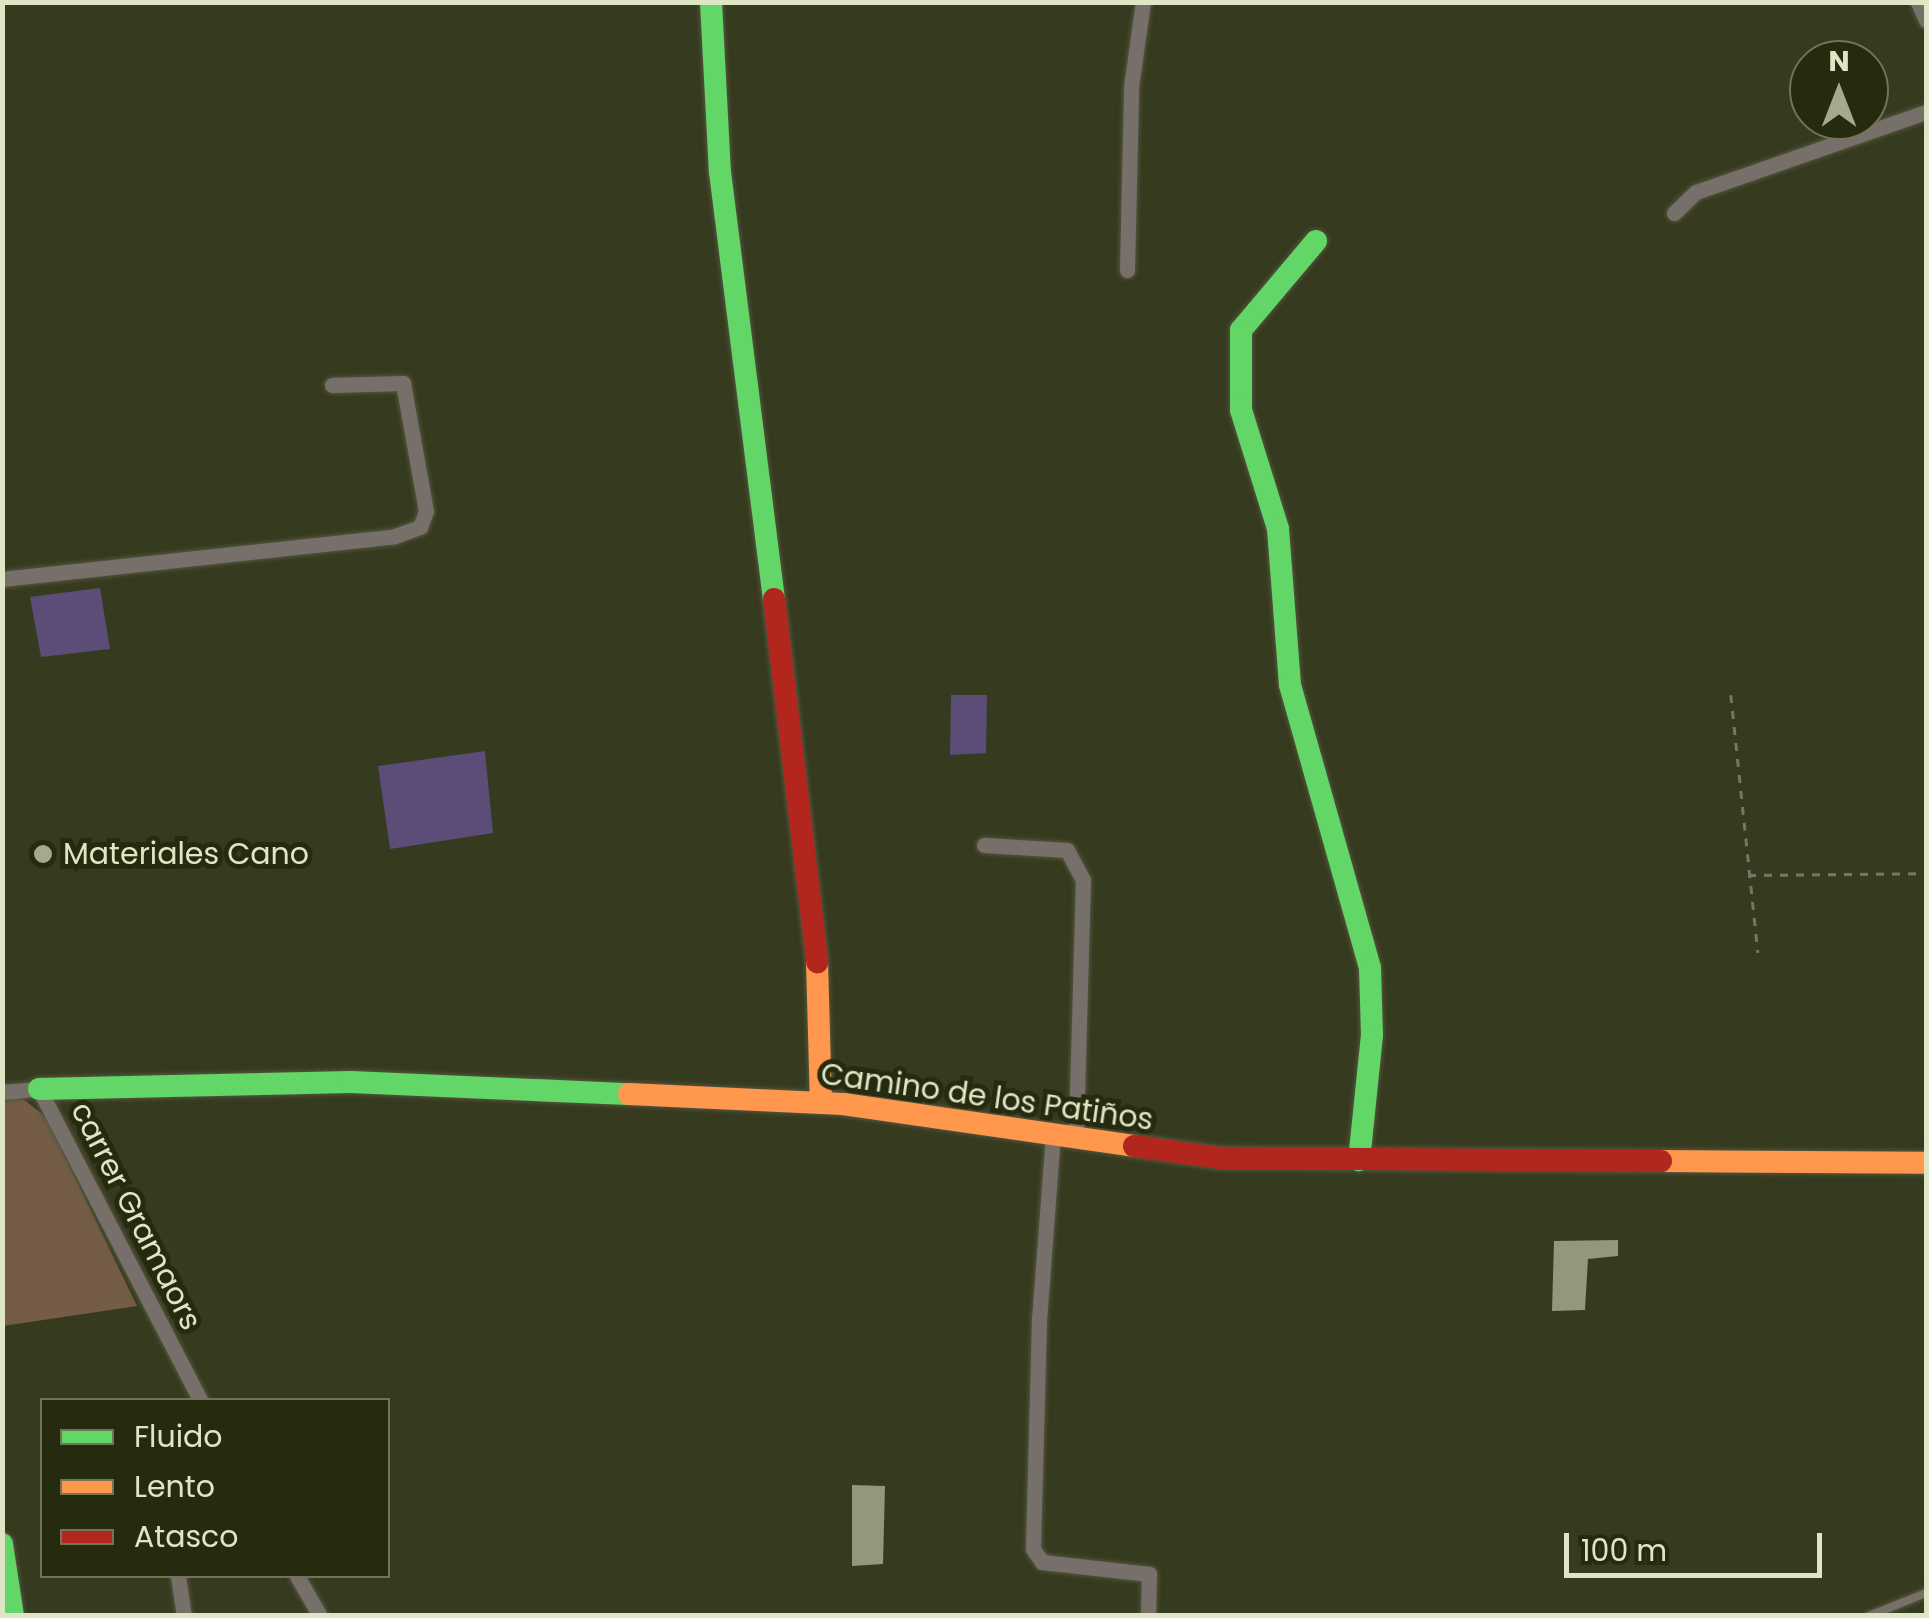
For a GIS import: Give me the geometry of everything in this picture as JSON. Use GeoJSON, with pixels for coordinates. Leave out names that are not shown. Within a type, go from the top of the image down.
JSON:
{"type":"FeatureCollection","features":[{"type":"Feature","properties":{"kind":"street"},"geometry":{"type":"LineString","coordinates":[[711,2],[722,190],[816,935],[821,1103]]}},
{"type":"Feature","properties":{"kind":"street"},"geometry":{"type":"LineString","coordinates":[[1128,270],[1131,87],[1144,2]]}},
{"type":"Feature","properties":{"kind":"street"},"geometry":{"type":"LineString","coordinates":[[1918,2],[1926,20]]}},
{"type":"Feature","properties":{"kind":"street"},"geometry":{"type":"LineString","coordinates":[[1674,213],[1696,192],[1926,112]]}},
{"type":"Feature","properties":{"kind":"street"},"geometry":{"type":"LineString","coordinates":[[1316,241],[1242,330],[1240,410],[1278,529],[1290,684],[1370,968],[1372,1035],[1358,1160]]}},
{"type":"Feature","properties":{"kind":"street"},"geometry":{"type":"LineString","coordinates":[[2,579],[394,536],[420,528],[426,512],[403,383],[332,385]]}},
{"type":"Feature","properties":{"kind":"street"},"geometry":{"type":"LineString","coordinates":[[984,846],[1067,850],[1084,880],[1065,1136],[1039,1319],[1034,1549],[1042,1562],[1149,1574],[1148,1616]]}},
{"type":"Feature","properties":{"kind":"street","name":"Camino de los Patiños"},"geometry":{"type":"LineString","coordinates":[[39,1089],[370,1082],[821,1103],[1221,1158],[1926,1163]]}},
{"type":"Feature","properties":{"kind":"street","name":"carrer Gramaors"},"geometry":{"type":"LineString","coordinates":[[2,1092],[39,1089],[199,1398]]}},
{"type":"Feature","properties":{"kind":"street"},"geometry":{"type":"LineString","coordinates":[[2,1544],[14,1616]]}},
{"type":"Feature","properties":{"kind":"street"},"geometry":{"type":"LineString","coordinates":[[178,1578],[184,1616]]}},
{"type":"Feature","properties":{"kind":"street"},"geometry":{"type":"LineString","coordinates":[[298,1578],[320,1616]]}},
{"type":"Feature","properties":{"kind":"lane"},"geometry":{"type":"LineString","coordinates":[[1869,1616],[1926,1593]]}},
{"type":"Feature","properties":{"kind":"path"},"geometry":{"type":"LineString","coordinates":[[1731,694],[1758,953]]}},
{"type":"Feature","properties":{"kind":"path"},"geometry":{"type":"LineString","coordinates":[[1748,876],[1926,873]]}},
{"type":"Feature","properties":{"kind":"shaded area"},"geometry":{"type":"Polygon","coordinates":[[[100,588],[110,649],[41,657],[30,597],[100,588]]]}},
{"type":"Feature","properties":{"kind":"shaded area"},"geometry":{"type":"Polygon","coordinates":[[[951,695],[987,695],[986,753],[950,755],[951,695]]]}},
{"type":"Feature","properties":{"kind":"shaded area"},"geometry":{"type":"Polygon","coordinates":[[[485,751],[493,833],[390,849],[378,766],[485,751]]]}},
{"type":"Feature","properties":{"kind":"shaded area"},"geometry":{"type":"Polygon","coordinates":[[[22,1098],[46,1117],[137,1306],[3,1326],[3,1100],[22,1098]]]}},
{"type":"Feature","properties":{"kind":"building"},"geometry":{"type":"Polygon","coordinates":[[[1618,1240],[1618,1256],[1588,1259],[1585,1310],[1552,1311],[1554,1241],[1618,1240]]]}},
{"type":"Feature","properties":{"kind":"building"},"geometry":{"type":"Polygon","coordinates":[[[852,1485],[885,1486],[883,1564],[852,1566],[852,1485]]]}},
{"type":"Feature","properties":{"kind":"traffic: fast"},"geometry":{"type":"LineString","coordinates":[[711,2],[720,172],[774,599]]}},
{"type":"Feature","properties":{"kind":"traffic: fast"},"geometry":{"type":"LineString","coordinates":[[1316,241],[1241,330],[1241,410],[1278,529],[1290,685],[1370,968],[1372,1035],[1359,1160]]}},
{"type":"Feature","properties":{"kind":"traffic: fast"},"geometry":{"type":"LineString","coordinates":[[39,1089],[351,1082],[629,1094]]}},
{"type":"Feature","properties":{"kind":"traffic: fast"},"geometry":{"type":"LineString","coordinates":[[2,1544],[13,1616]]}},
{"type":"Feature","properties":{"kind":"traffic: slow"},"geometry":{"type":"LineString","coordinates":[[817,962],[821,1103]]}},
{"type":"Feature","properties":{"kind":"traffic: slow"},"geometry":{"type":"LineString","coordinates":[[629,1094],[843,1104],[1134,1146]]}},
{"type":"Feature","properties":{"kind":"traffic: slow"},"geometry":{"type":"LineString","coordinates":[[1661,1161],[1926,1163]]}},
{"type":"Feature","properties":{"kind":"traffic: jam"},"geometry":{"type":"LineString","coordinates":[[774,599],[817,962]]}},
{"type":"Feature","properties":{"kind":"traffic: jam"},"geometry":{"type":"LineString","coordinates":[[1134,1146],[1221,1158],[1661,1161]]}},
{"type":"Feature","properties":{"kind":"place","name":"Materiales Cano"},"geometry":{"type":"Point","coordinates":[43,854]}}]}
